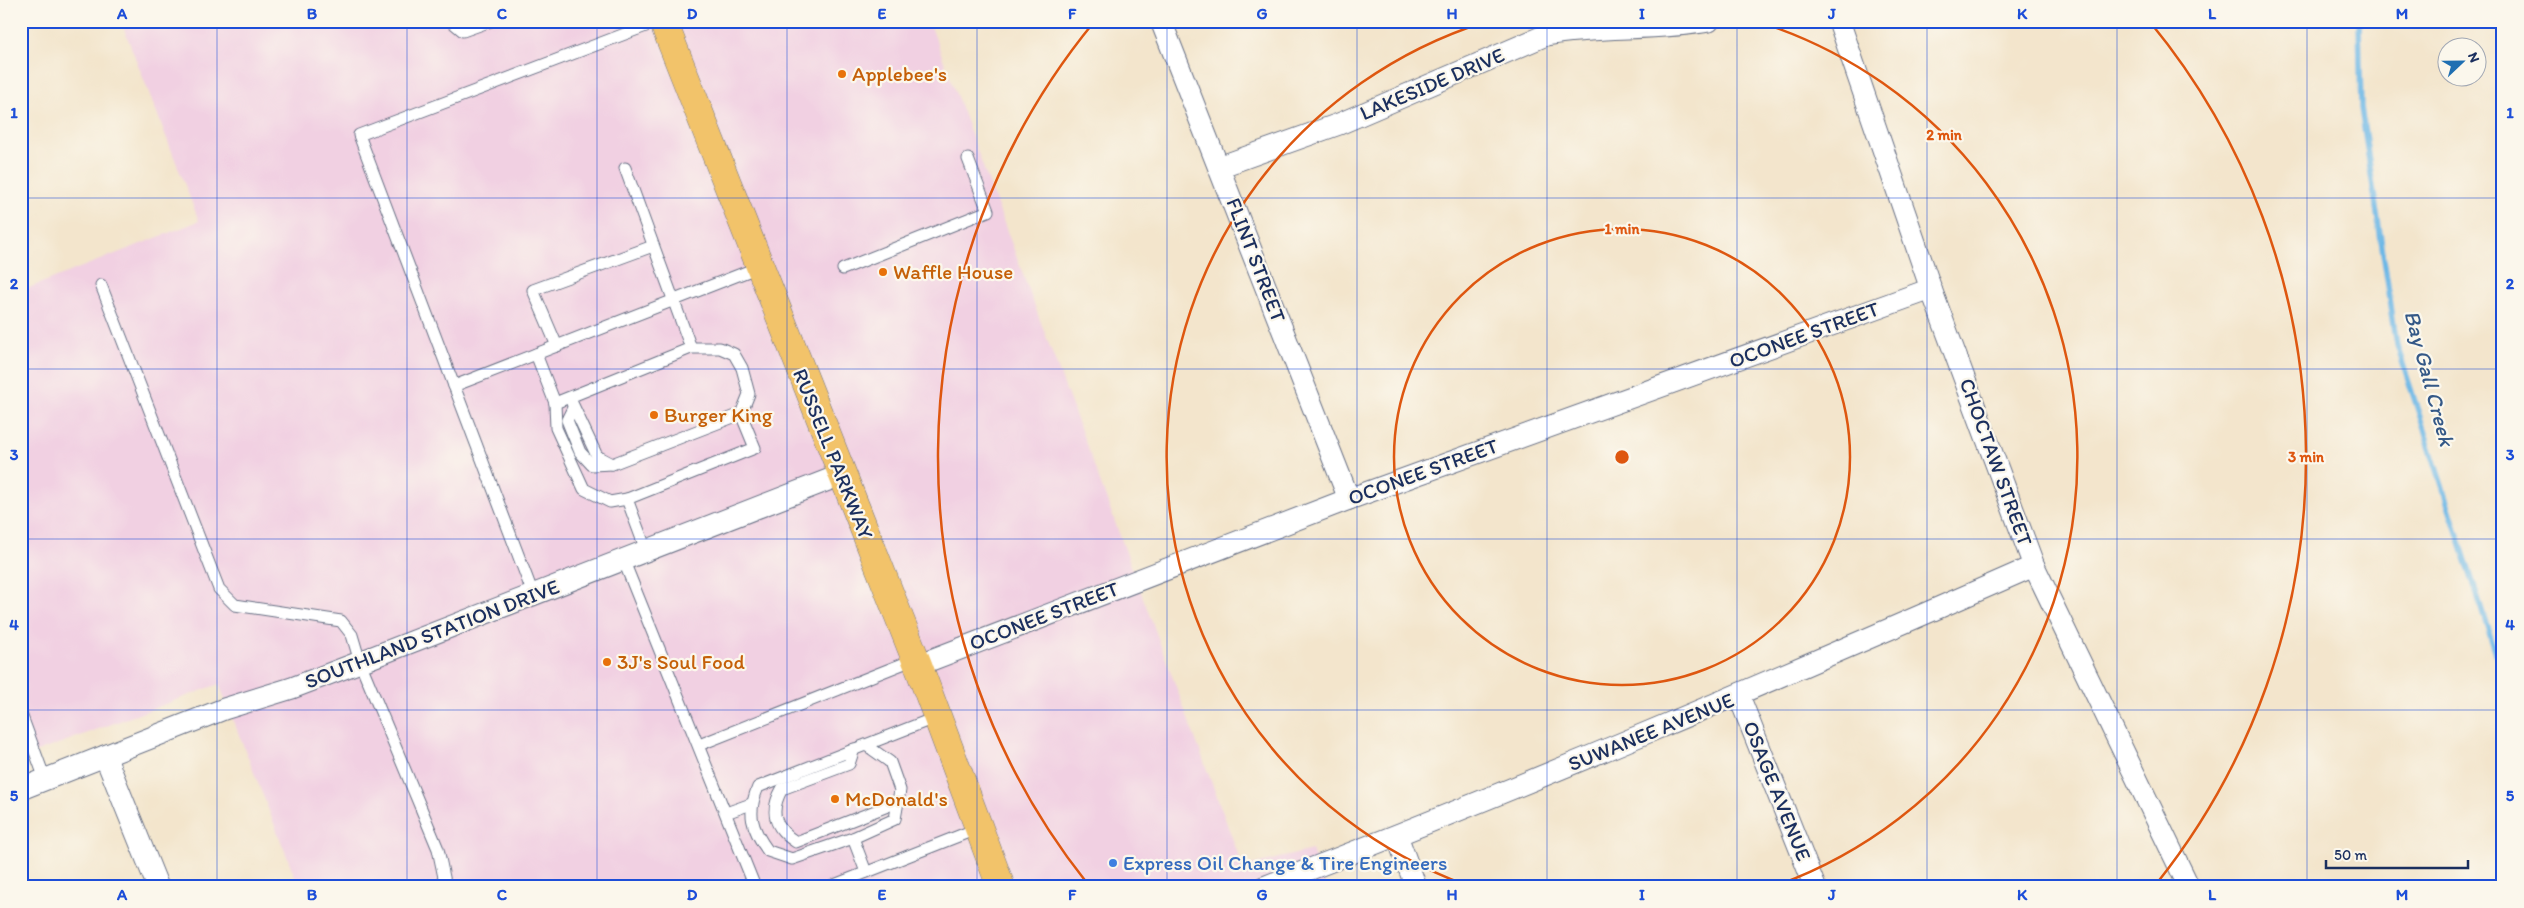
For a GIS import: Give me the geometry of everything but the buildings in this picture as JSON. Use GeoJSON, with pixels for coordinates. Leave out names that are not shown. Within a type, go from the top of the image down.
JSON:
{"type":"FeatureCollection","features":[{"type":"Feature","properties":{"kind":"main road","name":"RUSSELL PARKWAY"},"geometry":{"type":"LineString","coordinates":[[666,22],[759,267],[916,662],[1001,887]]}},
{"type":"Feature","properties":{"kind":"street","name":"FLINT STREET"},"geometry":{"type":"LineString","coordinates":[[1161,21],[1349,499]]}},
{"type":"Feature","properties":{"kind":"street","name":"LAKESIDE DRIVE"},"geometry":{"type":"LineString","coordinates":[[1219,166],[1339,124],[1546,35],[1578,29],[1675,27],[1709,21]]}},
{"type":"Feature","properties":{"kind":"street","name":"CHOCTAW STREET"},"geometry":{"type":"LineString","coordinates":[[1840,21],[1931,289],[2034,566],[2189,887]]}},
{"type":"Feature","properties":{"kind":"street","name":"OCONEE STREET"},"geometry":{"type":"LineString","coordinates":[[916,662],[1349,499],[1931,289]]}},
{"type":"Feature","properties":{"kind":"street","name":"SOUTHLAND STATION DRIVE"},"geometry":{"type":"LineString","coordinates":[[21,789],[224,709],[292,688],[360,662],[841,475]]}},
{"type":"Feature","properties":{"kind":"street","name":"SUWANEE AVENUE"},"geometry":{"type":"LineString","coordinates":[[1273,885],[1739,696],[2034,566]]}},
{"type":"Feature","properties":{"kind":"street","name":"OSAGE AVENUE"},"geometry":{"type":"LineString","coordinates":[[1739,696],[1815,887]]}},
{"type":"Feature","properties":{"kind":"street"},"geometry":{"type":"LineString","coordinates":[[104,756],[158,887]]}},
{"type":"Feature","properties":{"kind":"street"},"geometry":{"type":"LineString","coordinates":[[1397,836],[1416,887]]}},
{"type":"Feature","properties":{"kind":"lane"},"geometry":{"type":"LineString","coordinates":[[451,21],[463,31],[491,21]]}},
{"type":"Feature","properties":{"kind":"lane"},"geometry":{"type":"LineString","coordinates":[[533,594],[360,135],[666,22]]}},
{"type":"Feature","properties":{"kind":"lane"},"geometry":{"type":"LineString","coordinates":[[843,269],[988,211],[968,159]]}},
{"type":"Feature","properties":{"kind":"lane"},"geometry":{"type":"LineString","coordinates":[[625,168],[691,348]]}},
{"type":"Feature","properties":{"kind":"lane"},"geometry":{"type":"LineString","coordinates":[[557,346],[533,290],[653,246]]}},
{"type":"Feature","properties":{"kind":"lane"},"geometry":{"type":"LineString","coordinates":[[454,386],[759,267]]}},
{"type":"Feature","properties":{"kind":"lane"},"geometry":{"type":"LineString","coordinates":[[101,286],[219,588],[235,605],[341,621],[352,635],[360,662],[438,850],[446,887]]}},
{"type":"Feature","properties":{"kind":"lane"},"geometry":{"type":"LineString","coordinates":[[555,403],[572,402],[691,348],[720,348],[734,354],[742,368],[749,394],[740,414],[612,464],[598,456],[582,419],[572,402]]}},
{"type":"Feature","properties":{"kind":"lane"},"geometry":{"type":"LineString","coordinates":[[536,354],[555,403],[556,428],[584,489],[610,502],[626,498],[755,448],[740,414]]}},
{"type":"Feature","properties":{"kind":"lane"},"geometry":{"type":"LineString","coordinates":[[626,498],[646,550]]}},
{"type":"Feature","properties":{"kind":"lane"},"geometry":{"type":"LineString","coordinates":[[624,559],[756,887]]}},
{"type":"Feature","properties":{"kind":"lane"},"geometry":{"type":"LineString","coordinates":[[699,745],[916,662]]}},
{"type":"Feature","properties":{"kind":"lane"},"geometry":{"type":"LineString","coordinates":[[21,714],[45,780]]}},
{"type":"Feature","properties":{"kind":"lane"},"geometry":{"type":"LineString","coordinates":[[866,745],[890,762],[900,790],[895,819],[853,838],[792,859],[768,851],[753,828],[751,804],[758,787],[937,717]]}},
{"type":"Feature","properties":{"kind":"lane"},"geometry":{"type":"LineString","coordinates":[[854,749],[850,764],[782,789],[776,800],[776,820],[782,833],[796,842],[898,802]]}},
{"type":"Feature","properties":{"kind":"lane"},"geometry":{"type":"LineString","coordinates":[[726,814],[751,804]]}},
{"type":"Feature","properties":{"kind":"lane"},"geometry":{"type":"LineString","coordinates":[[829,887],[979,828]]}},
{"type":"Feature","properties":{"kind":"lane"},"geometry":{"type":"LineString","coordinates":[[853,838],[866,872]]}},
{"type":"Feature","properties":{"kind":"lane"},"geometry":{"type":"LineString","coordinates":[[740,850],[761,841]]}},
{"type":"Feature","properties":{"kind":"shaded area"},"geometry":{"type":"Polygon","coordinates":[[[121,21],[929,21],[1243,867],[1312,850],[1326,887],[299,887],[219,684],[21,758],[21,291],[199,221],[121,21]]]}},
{"type":"Feature","properties":{"kind":"waterway","name":"Bay Gall Creek"},"geometry":{"type":"LineString","coordinates":[[2359,21],[2361,108],[2397,345],[2503,676]]}},
{"type":"Feature","properties":{"kind":"place","name":"Applebee's"},"geometry":{"type":"Point","coordinates":[842,74]}},
{"type":"Feature","properties":{"kind":"place","name":"Waffle House"},"geometry":{"type":"Point","coordinates":[883,272]}},
{"type":"Feature","properties":{"kind":"place","name":"Burger King"},"geometry":{"type":"Point","coordinates":[654,415]}},
{"type":"Feature","properties":{"kind":"place","name":"3J's Soul Food"},"geometry":{"type":"Point","coordinates":[607,662]}},
{"type":"Feature","properties":{"kind":"place","name":"McDonald's"},"geometry":{"type":"Point","coordinates":[835,799]}},
{"type":"Feature","properties":{"kind":"place","name":"Express Oil Change & Tire Engineers"},"geometry":{"type":"Point","coordinates":[1113,863]}}]}
